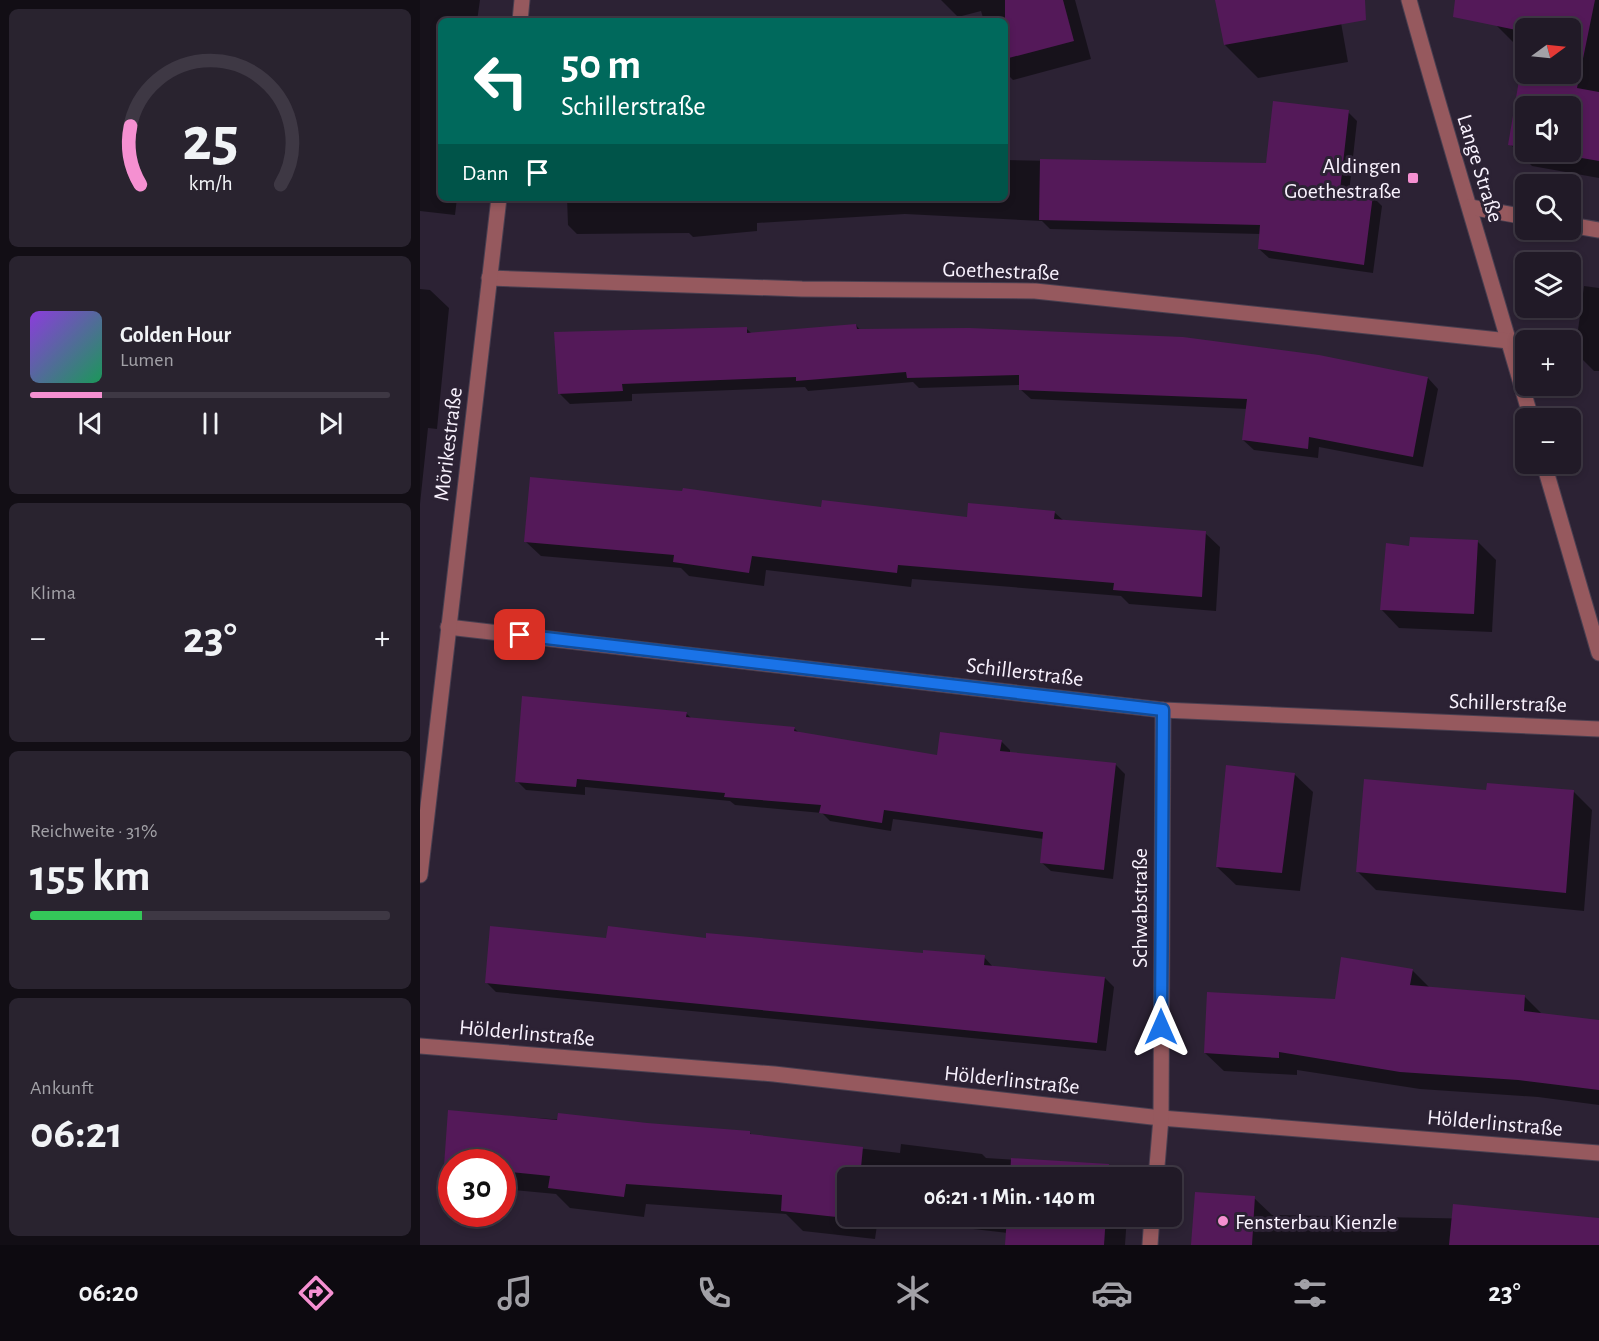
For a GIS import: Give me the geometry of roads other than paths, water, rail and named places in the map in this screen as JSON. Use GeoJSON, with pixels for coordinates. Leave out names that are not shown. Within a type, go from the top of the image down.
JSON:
{"type":"FeatureCollection","features":[{"type":"Feature","properties":{"kind":"street"},"geometry":{"type":"LineString","coordinates":[[520,18],[522,0]]}},
{"type":"Feature","properties":{"kind":"street","name":"Lange Straße"},"geometry":{"type":"LineString","coordinates":[[1409,0],[1455,168],[1470,207],[1529,408]]}},
{"type":"Feature","properties":{"kind":"street","name":"Mörikestraße"},"geometry":{"type":"LineString","coordinates":[[420,875],[499,201]]}},
{"type":"Feature","properties":{"kind":"street"},"geometry":{"type":"LineString","coordinates":[[1470,207],[1515,215]]}},
{"type":"Feature","properties":{"kind":"street"},"geometry":{"type":"LineString","coordinates":[[1581,227],[1599,230]]}},
{"type":"Feature","properties":{"kind":"street","name":"Goethestraße"},"geometry":{"type":"LineString","coordinates":[[489,278],[802,289],[1035,291],[1509,341]]}},
{"type":"Feature","properties":{"kind":"street"},"geometry":{"type":"LineString","coordinates":[[1547,474],[1599,652]]}},
{"type":"Feature","properties":{"kind":"street","name":"Schillerstraße"},"geometry":{"type":"LineString","coordinates":[[448,627],[1163,710],[1599,729]]}},
{"type":"Feature","properties":{"kind":"street","name":"Schwabstraße"},"geometry":{"type":"LineString","coordinates":[[1157,1167],[1161,1118],[1163,710]]}},
{"type":"Feature","properties":{"kind":"street","name":"Hölderlinstraße"},"geometry":{"type":"LineString","coordinates":[[420,1046],[774,1074],[1161,1118],[1599,1153]]}},
{"type":"Feature","properties":{"kind":"street"},"geometry":{"type":"LineString","coordinates":[[1150,1245],[1151,1227]]}},
{"type":"Feature","properties":{"kind":"place","name":"Aldingen Goethestraße"},"geometry":{"type":"Point","coordinates":[1413,178]}},
{"type":"Feature","properties":{"kind":"place","name":"Fensterbau Kienzle"},"geometry":{"type":"Point","coordinates":[1223,1221]}}]}
